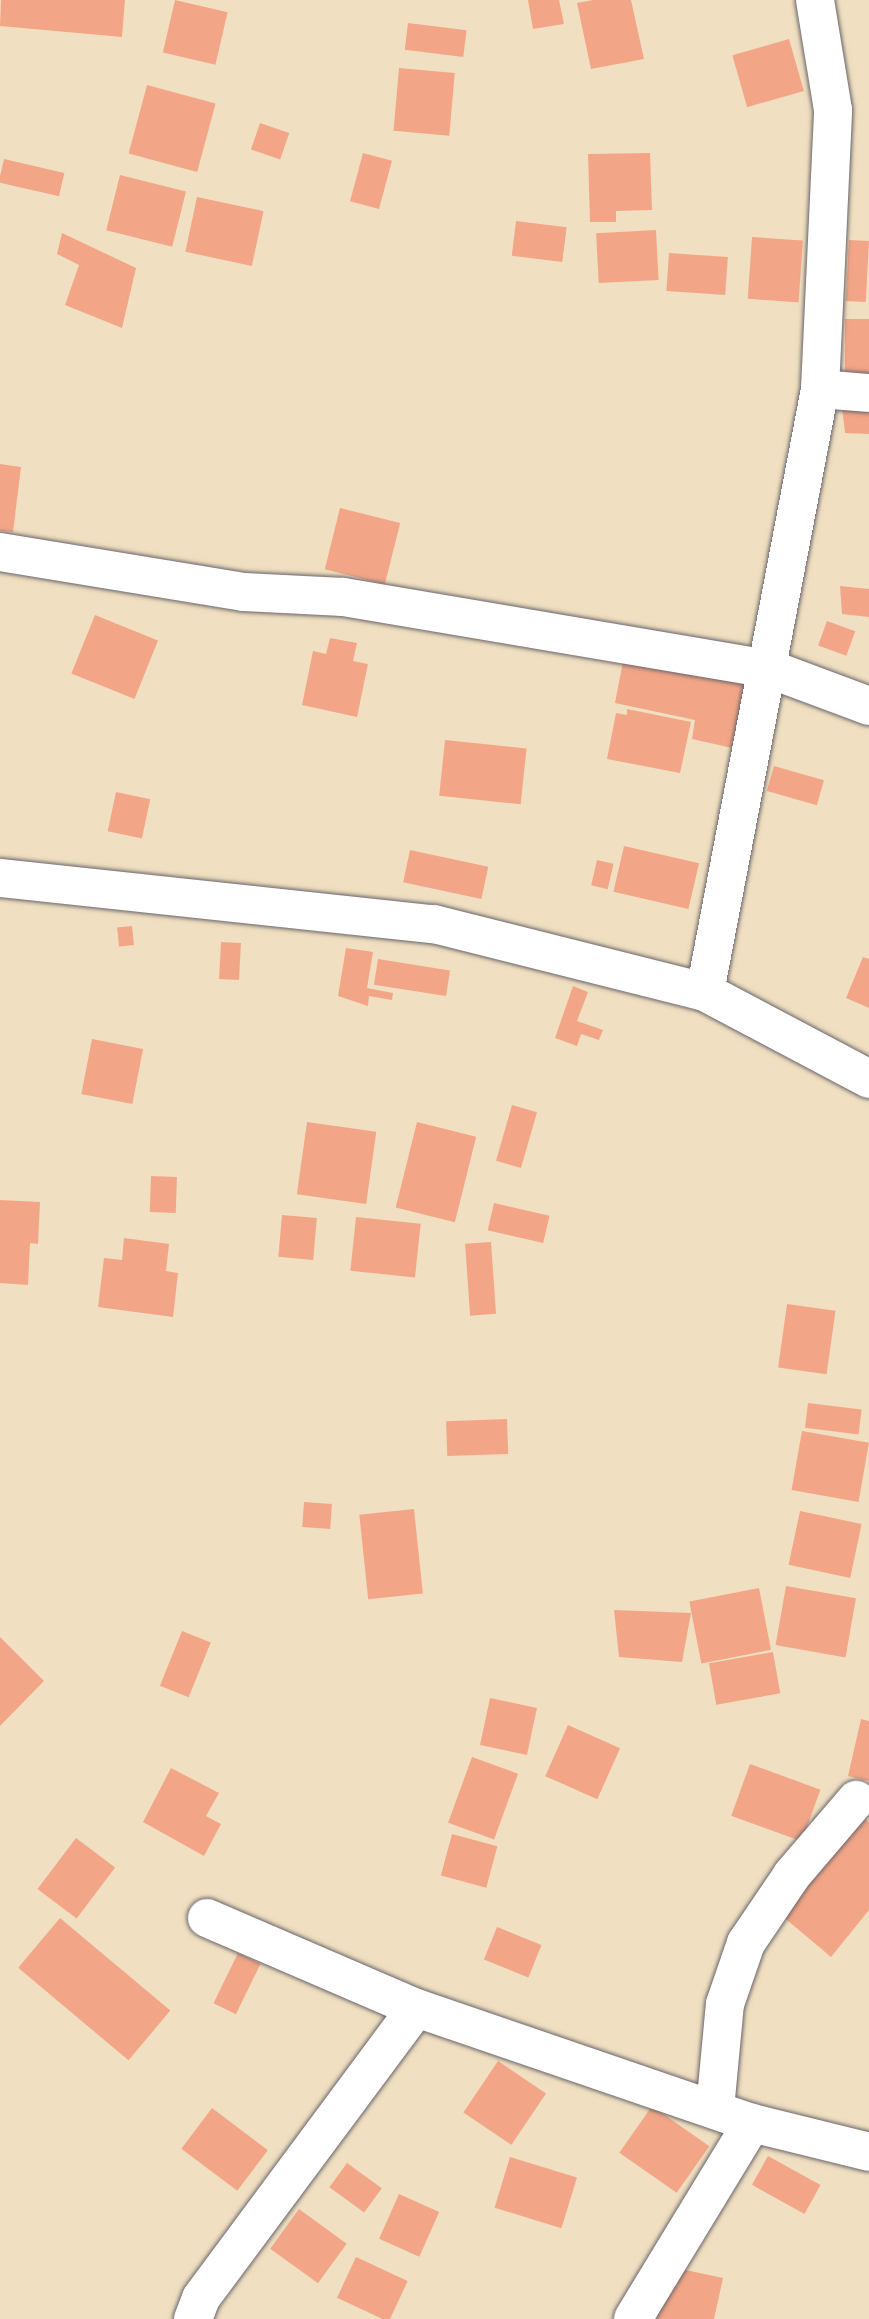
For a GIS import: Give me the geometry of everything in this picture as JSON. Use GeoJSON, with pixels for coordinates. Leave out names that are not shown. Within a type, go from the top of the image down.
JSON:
{"type":"FeatureCollection","features":[{"type":"Feature","properties":{"kind":"street"},"geometry":{"type":"LineString","coordinates":[[705,992],[770,669],[820,389],[833,110],[815,0]]}},
{"type":"Feature","properties":{"kind":"street"},"geometry":{"type":"LineString","coordinates":[[820,389],[869,393]]}},
{"type":"Feature","properties":{"kind":"street"},"geometry":{"type":"LineString","coordinates":[[0,552],[244,592],[343,597],[770,669],[869,706]]}},
{"type":"Feature","properties":{"kind":"street"},"geometry":{"type":"LineString","coordinates":[[0,878],[434,924],[705,992],[869,1079]]}},
{"type":"Feature","properties":{"kind":"street"},"geometry":{"type":"LineString","coordinates":[[715,2109],[725,2004],[746,1943],[792,1875],[856,1800]]}},
{"type":"Feature","properties":{"kind":"street"},"geometry":{"type":"LineString","coordinates":[[207,1918],[416,2008],[752,2123],[869,2152]]}},
{"type":"Feature","properties":{"kind":"street"},"geometry":{"type":"LineString","coordinates":[[193,2319],[201,2298],[416,2008]]}},
{"type":"Feature","properties":{"kind":"street"},"geometry":{"type":"LineString","coordinates":[[633,2319],[752,2123]]}},
{"type":"Feature","properties":{"kind":"building"},"geometry":{"type":"Polygon","coordinates":[[[1,0],[125,0],[122,37],[0,26],[1,0]]]}},
{"type":"Feature","properties":{"kind":"building"},"geometry":{"type":"Polygon","coordinates":[[[175,0],[228,12],[215,65],[163,53],[175,0]]]}},
{"type":"Feature","properties":{"kind":"building"},"geometry":{"type":"Polygon","coordinates":[[[528,0],[559,0],[564,24],[533,29],[528,0]]]}},
{"type":"Feature","properties":{"kind":"building"},"geometry":{"type":"Polygon","coordinates":[[[631,0],[644,59],[591,69],[577,3],[631,0]]]}},
{"type":"Feature","properties":{"kind":"building"},"geometry":{"type":"Polygon","coordinates":[[[408,23],[467,30],[463,57],[405,50],[408,23]]]}},
{"type":"Feature","properties":{"kind":"building"},"geometry":{"type":"Polygon","coordinates":[[[789,39],[804,91],[747,107],[732,55],[789,39]]]}},
{"type":"Feature","properties":{"kind":"building"},"geometry":{"type":"Polygon","coordinates":[[[399,68],[455,73],[449,136],[394,131],[399,68]]]}},
{"type":"Feature","properties":{"kind":"building"},"geometry":{"type":"Polygon","coordinates":[[[147,85],[216,103],[197,172],[129,154],[147,85]]]}},
{"type":"Feature","properties":{"kind":"building"},"geometry":{"type":"Polygon","coordinates":[[[260,123],[289,133],[280,160],[251,149],[260,123]]]}},
{"type":"Feature","properties":{"kind":"building"},"geometry":{"type":"Polygon","coordinates":[[[363,153],[392,161],[379,209],[350,201],[363,153]]]}},
{"type":"Feature","properties":{"kind":"building"},"geometry":{"type":"Polygon","coordinates":[[[650,153],[652,210],[616,211],[616,222],[590,222],[588,154],[650,153]]]}},
{"type":"Feature","properties":{"kind":"building"},"geometry":{"type":"Polygon","coordinates":[[[4,159],[64,173],[59,196],[0,183],[4,159]]]}},
{"type":"Feature","properties":{"kind":"building"},"geometry":{"type":"Polygon","coordinates":[[[120,175],[186,191],[172,247],[106,230],[120,175]]]}},
{"type":"Feature","properties":{"kind":"building"},"geometry":{"type":"Polygon","coordinates":[[[197,197],[264,211],[252,266],[185,252],[197,197]]]}},
{"type":"Feature","properties":{"kind":"building"},"geometry":{"type":"Polygon","coordinates":[[[516,221],[567,227],[562,262],[512,256],[516,221]]]}},
{"type":"Feature","properties":{"kind":"building"},"geometry":{"type":"Polygon","coordinates":[[[656,230],[659,280],[599,283],[596,233],[656,230]]]}},
{"type":"Feature","properties":{"kind":"building"},"geometry":{"type":"Polygon","coordinates":[[[62,233],[136,268],[122,328],[65,305],[79,265],[57,254],[62,233]]]}},
{"type":"Feature","properties":{"kind":"building"},"geometry":{"type":"Polygon","coordinates":[[[752,237],[803,241],[799,302],[748,299],[752,237]]]}},
{"type":"Feature","properties":{"kind":"building"},"geometry":{"type":"Polygon","coordinates":[[[849,240],[869,241],[866,302],[846,301],[849,240]]]}},
{"type":"Feature","properties":{"kind":"building"},"geometry":{"type":"Polygon","coordinates":[[[669,253],[728,257],[725,295],[666,291],[669,253]]]}},
{"type":"Feature","properties":{"kind":"building"},"geometry":{"type":"Polygon","coordinates":[[[845,319],[869,319],[869,380],[845,380],[845,319]]]}},
{"type":"Feature","properties":{"kind":"building"},"geometry":{"type":"Polygon","coordinates":[[[842,407],[869,408],[869,434],[845,433],[842,407]]]}},
{"type":"Feature","properties":{"kind":"building"},"geometry":{"type":"Polygon","coordinates":[[[0,464],[21,467],[13,532],[0,531],[0,464]]]}},
{"type":"Feature","properties":{"kind":"building"},"geometry":{"type":"Polygon","coordinates":[[[340,508],[400,523],[385,584],[325,569],[340,508]]]}},
{"type":"Feature","properties":{"kind":"building"},"geometry":{"type":"Polygon","coordinates":[[[840,586],[869,589],[869,617],[842,614],[840,586]]]}},
{"type":"Feature","properties":{"kind":"building"},"geometry":{"type":"Polygon","coordinates":[[[95,615],[158,640],[134,699],[71,673],[95,615]]]}},
{"type":"Feature","properties":{"kind":"building"},"geometry":{"type":"Polygon","coordinates":[[[827,621],[855,631],[846,656],[818,645],[827,621]]]}},
{"type":"Feature","properties":{"kind":"building"},"geometry":{"type":"Polygon","coordinates":[[[330,638],[357,643],[353,661],[368,664],[357,717],[302,705],[313,651],[326,654],[330,638]]]}},
{"type":"Feature","properties":{"kind":"building"},"geometry":{"type":"Polygon","coordinates":[[[625,651],[747,676],[732,748],[692,739],[695,720],[615,703],[625,651]]]}},
{"type":"Feature","properties":{"kind":"building"},"geometry":{"type":"Polygon","coordinates":[[[627,709],[691,722],[680,773],[607,759],[616,713],[627,715],[627,709]]]}},
{"type":"Feature","properties":{"kind":"building"},"geometry":{"type":"Polygon","coordinates":[[[445,740],[527,749],[521,804],[439,796],[445,740]]]}},
{"type":"Feature","properties":{"kind":"building"},"geometry":{"type":"Polygon","coordinates":[[[774,766],[824,780],[817,805],[767,791],[774,766]]]}},
{"type":"Feature","properties":{"kind":"building"},"geometry":{"type":"Polygon","coordinates":[[[116,792],[150,799],[142,838],[108,831],[116,792]]]}},
{"type":"Feature","properties":{"kind":"building"},"geometry":{"type":"Polygon","coordinates":[[[624,846],[699,863],[688,909],[613,892],[624,846]]]}},
{"type":"Feature","properties":{"kind":"building"},"geometry":{"type":"Polygon","coordinates":[[[410,850],[488,867],[481,899],[403,882],[410,850]]]}},
{"type":"Feature","properties":{"kind":"building"},"geometry":{"type":"Polygon","coordinates":[[[597,860],[614,864],[608,889],[591,885],[597,860]]]}},
{"type":"Feature","properties":{"kind":"building"},"geometry":{"type":"Polygon","coordinates":[[[132,926],[134,945],[119,946],[117,928],[132,926]]]}},
{"type":"Feature","properties":{"kind":"building"},"geometry":{"type":"Polygon","coordinates":[[[221,942],[241,943],[239,980],[219,979],[221,942]]]}},
{"type":"Feature","properties":{"kind":"building"},"geometry":{"type":"Polygon","coordinates":[[[346,948],[373,952],[367,988],[393,993],[392,1000],[369,996],[368,1006],[338,996],[346,948]]]}},
{"type":"Feature","properties":{"kind":"building"},"geometry":{"type":"Polygon","coordinates":[[[863,957],[869,959],[869,1008],[846,998],[863,957]]]}},
{"type":"Feature","properties":{"kind":"building"},"geometry":{"type":"Polygon","coordinates":[[[378,959],[450,970],[446,996],[374,985],[378,959]]]}},
{"type":"Feature","properties":{"kind":"building"},"geometry":{"type":"Polygon","coordinates":[[[573,986],[588,992],[577,1021],[603,1030],[599,1040],[581,1034],[577,1046],[555,1038],[573,986]]]}},
{"type":"Feature","properties":{"kind":"building"},"geometry":{"type":"Polygon","coordinates":[[[92,1039],[143,1049],[132,1104],[81,1094],[92,1039]]]}},
{"type":"Feature","properties":{"kind":"building"},"geometry":{"type":"Polygon","coordinates":[[[512,1105],[537,1112],[521,1168],[496,1161],[512,1105]]]}},
{"type":"Feature","properties":{"kind":"building"},"geometry":{"type":"Polygon","coordinates":[[[307,1122],[376,1132],[366,1204],[297,1194],[307,1122]]]}},
{"type":"Feature","properties":{"kind":"building"},"geometry":{"type":"Polygon","coordinates":[[[417,1122],[476,1137],[455,1222],[396,1207],[417,1122]]]}},
{"type":"Feature","properties":{"kind":"building"},"geometry":{"type":"Polygon","coordinates":[[[151,1176],[177,1177],[176,1213],[150,1212],[151,1176]]]}},
{"type":"Feature","properties":{"kind":"building"},"geometry":{"type":"Polygon","coordinates":[[[0,1200],[40,1202],[38,1244],[30,1243],[28,1285],[0,1283],[0,1200]]]}},
{"type":"Feature","properties":{"kind":"building"},"geometry":{"type":"Polygon","coordinates":[[[494,1203],[550,1216],[543,1243],[488,1230],[494,1203]]]}},
{"type":"Feature","properties":{"kind":"building"},"geometry":{"type":"Polygon","coordinates":[[[282,1215],[317,1218],[313,1260],[278,1257],[282,1215]]]}},
{"type":"Feature","properties":{"kind":"building"},"geometry":{"type":"Polygon","coordinates":[[[356,1217],[421,1224],[415,1277],[350,1271],[356,1217]]]}},
{"type":"Feature","properties":{"kind":"building"},"geometry":{"type":"Polygon","coordinates":[[[124,1238],[169,1244],[166,1271],[178,1273],[173,1317],[98,1307],[104,1258],[122,1260],[124,1238]]]}},
{"type":"Feature","properties":{"kind":"building"},"geometry":{"type":"Polygon","coordinates":[[[491,1242],[496,1314],[470,1316],[465,1244],[491,1242]]]}},
{"type":"Feature","properties":{"kind":"building"},"geometry":{"type":"Polygon","coordinates":[[[787,1304],[836,1311],[827,1374],[778,1367],[787,1304]]]}},
{"type":"Feature","properties":{"kind":"building"},"geometry":{"type":"Polygon","coordinates":[[[808,1403],[862,1410],[859,1434],[805,1428],[808,1403]]]}},
{"type":"Feature","properties":{"kind":"building"},"geometry":{"type":"Polygon","coordinates":[[[507,1419],[508,1454],[447,1456],[446,1421],[507,1419]]]}},
{"type":"Feature","properties":{"kind":"building"},"geometry":{"type":"Polygon","coordinates":[[[802,1431],[869,1443],[859,1502],[792,1490],[802,1431]]]}},
{"type":"Feature","properties":{"kind":"building"},"geometry":{"type":"Polygon","coordinates":[[[304,1502],[332,1504],[330,1529],[302,1527],[304,1502]]]}},
{"type":"Feature","properties":{"kind":"building"},"geometry":{"type":"Polygon","coordinates":[[[414,1509],[423,1594],[368,1599],[359,1515],[414,1509]]]}},
{"type":"Feature","properties":{"kind":"building"},"geometry":{"type":"Polygon","coordinates":[[[800,1511],[862,1524],[850,1578],[789,1565],[800,1511]]]}},
{"type":"Feature","properties":{"kind":"building"},"geometry":{"type":"Polygon","coordinates":[[[786,1586],[856,1598],[846,1657],[776,1645],[786,1586]]]}},
{"type":"Feature","properties":{"kind":"building"},"geometry":{"type":"Polygon","coordinates":[[[759,1588],[771,1650],[701,1663],[689,1602],[759,1588]]]}},
{"type":"Feature","properties":{"kind":"building"},"geometry":{"type":"Polygon","coordinates":[[[614,1610],[691,1613],[682,1662],[619,1657],[614,1610]]]}},
{"type":"Feature","properties":{"kind":"building"},"geometry":{"type":"Polygon","coordinates":[[[182,1631],[211,1643],[189,1697],[160,1686],[182,1631]]]}},
{"type":"Feature","properties":{"kind":"building"},"geometry":{"type":"Polygon","coordinates":[[[0,1637],[44,1681],[0,1726],[0,1637]]]}},
{"type":"Feature","properties":{"kind":"building"},"geometry":{"type":"Polygon","coordinates":[[[773,1652],[780,1693],[716,1705],[709,1663],[773,1652]]]}},
{"type":"Feature","properties":{"kind":"building"},"geometry":{"type":"Polygon","coordinates":[[[490,1698],[537,1708],[527,1755],[480,1745],[490,1698]]]}},
{"type":"Feature","properties":{"kind":"building"},"geometry":{"type":"Polygon","coordinates":[[[861,1719],[869,1721],[869,1781],[848,1776],[861,1719]]]}},
{"type":"Feature","properties":{"kind":"building"},"geometry":{"type":"Polygon","coordinates":[[[568,1725],[620,1748],[597,1799],[545,1776],[568,1725]]]}},
{"type":"Feature","properties":{"kind":"building"},"geometry":{"type":"Polygon","coordinates":[[[472,1757],[518,1774],[494,1840],[448,1823],[472,1757]]]}},
{"type":"Feature","properties":{"kind":"building"},"geometry":{"type":"Polygon","coordinates":[[[750,1764],[820,1790],[802,1841],[731,1816],[750,1764]]]}},
{"type":"Feature","properties":{"kind":"building"},"geometry":{"type":"Polygon","coordinates":[[[171,1768],[219,1793],[206,1816],[221,1824],[204,1856],[143,1822],[171,1768]]]}},
{"type":"Feature","properties":{"kind":"building"},"geometry":{"type":"Polygon","coordinates":[[[862,1816],[869,1822],[869,1910],[831,1957],[781,1915],[862,1816]]]}},
{"type":"Feature","properties":{"kind":"building"},"geometry":{"type":"Polygon","coordinates":[[[452,1834],[497,1846],[486,1888],[441,1876],[452,1834]]]}},
{"type":"Feature","properties":{"kind":"building"},"geometry":{"type":"Polygon","coordinates":[[[76,1838],[115,1867],[77,1919],[37,1889],[76,1838]]]}},
{"type":"Feature","properties":{"kind":"building"},"geometry":{"type":"Polygon","coordinates":[[[60,1918],[170,2011],[129,2060],[18,1968],[60,1918]]]}},
{"type":"Feature","properties":{"kind":"building"},"geometry":{"type":"Polygon","coordinates":[[[497,1927],[542,1945],[528,1977],[484,1959],[497,1927]]]}},
{"type":"Feature","properties":{"kind":"building"},"geometry":{"type":"Polygon","coordinates":[[[238,1953],[260,1964],[236,2014],[213,2003],[238,1953]]]}},
{"type":"Feature","properties":{"kind":"building"},"geometry":{"type":"Polygon","coordinates":[[[498,2061],[546,2093],[511,2145],[463,2112],[498,2061]]]}},
{"type":"Feature","properties":{"kind":"building"},"geometry":{"type":"Polygon","coordinates":[[[652,2106],[709,2146],[677,2193],[619,2153],[652,2106]]]}},
{"type":"Feature","properties":{"kind":"building"},"geometry":{"type":"Polygon","coordinates":[[[212,2108],[268,2150],[237,2191],[181,2149],[212,2108]]]}},
{"type":"Feature","properties":{"kind":"building"},"geometry":{"type":"Polygon","coordinates":[[[768,2156],[820,2185],[804,2214],[752,2185],[768,2156]]]}},
{"type":"Feature","properties":{"kind":"building"},"geometry":{"type":"Polygon","coordinates":[[[510,2157],[577,2177],[561,2228],[495,2208],[510,2157]]]}},
{"type":"Feature","properties":{"kind":"building"},"geometry":{"type":"Polygon","coordinates":[[[347,2163],[382,2188],[364,2213],[329,2187],[347,2163]]]}},
{"type":"Feature","properties":{"kind":"building"},"geometry":{"type":"Polygon","coordinates":[[[399,2194],[439,2212],[419,2257],[379,2239],[399,2194]]]}},
{"type":"Feature","properties":{"kind":"building"},"geometry":{"type":"Polygon","coordinates":[[[299,2209],[347,2244],[318,2283],[270,2249],[299,2209]]]}},
{"type":"Feature","properties":{"kind":"building"},"geometry":{"type":"Polygon","coordinates":[[[356,2257],[408,2281],[390,2319],[382,2319],[337,2298],[356,2257]]]}},
{"type":"Feature","properties":{"kind":"building"},"geometry":{"type":"Polygon","coordinates":[[[681,2269],[723,2278],[714,2319],[657,2319],[664,2284],[677,2286],[681,2269]]]}}]}
